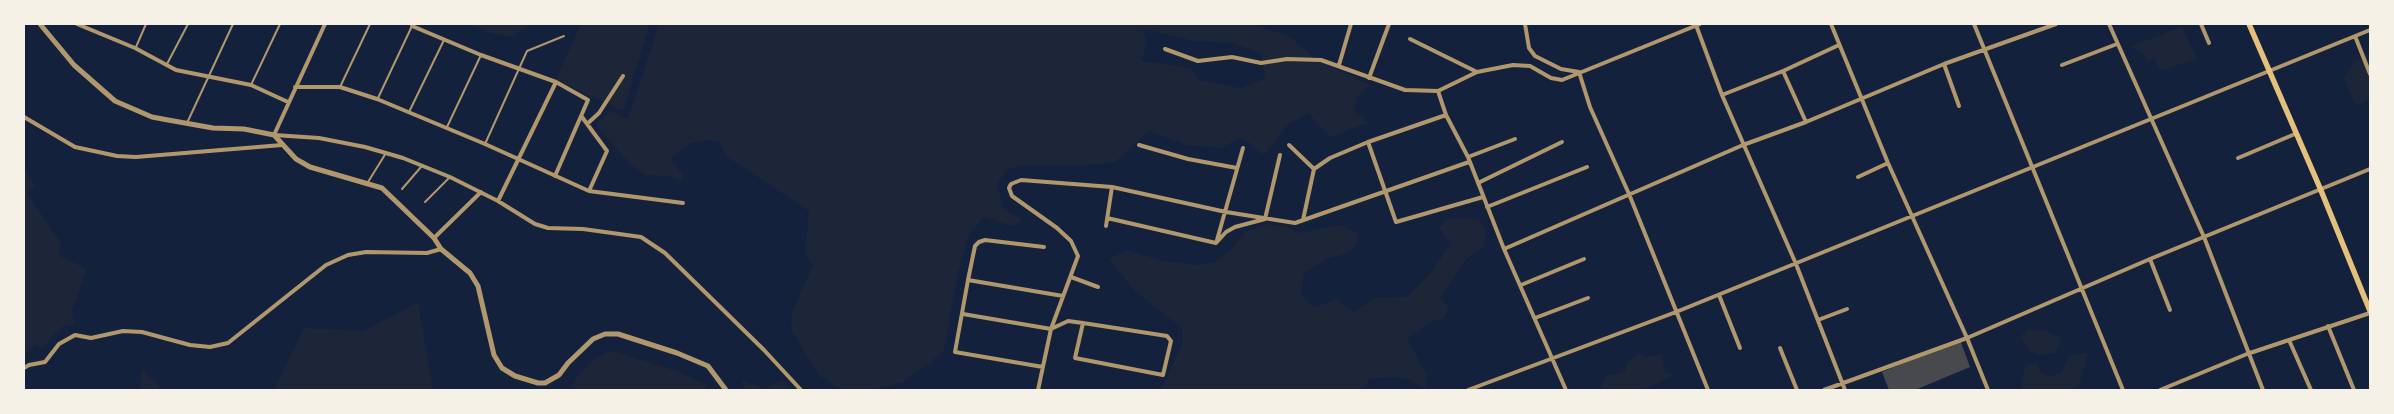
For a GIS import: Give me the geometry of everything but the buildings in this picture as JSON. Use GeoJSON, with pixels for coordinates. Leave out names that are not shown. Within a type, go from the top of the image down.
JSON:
{"type":"FeatureCollection","features":[{"type":"Feature","properties":{"kind":"main road"},"geometry":{"type":"LineString","coordinates":[[2249,24],[2320,188],[2370,312]]}},
{"type":"Feature","properties":{"kind":"street"},"geometry":{"type":"LineString","coordinates":[[40,24],[74,65],[115,101],[152,117],[213,128],[244,129],[274,135],[319,138],[386,153],[423,166],[482,192],[535,224],[548,228],[600,230],[640,237],[665,253],[764,350],[801,390]]}},
{"type":"Feature","properties":{"kind":"street"},"geometry":{"type":"LineString","coordinates":[[77,24],[135,48],[176,70],[208,78],[224,78],[251,85],[288,102]]}},
{"type":"Feature","properties":{"kind":"street"},"geometry":{"type":"LineString","coordinates":[[274,135],[325,24]]}},
{"type":"Feature","properties":{"kind":"street"},"geometry":{"type":"LineString","coordinates":[[1339,64],[1351,24]]}},
{"type":"Feature","properties":{"kind":"street"},"geometry":{"type":"LineString","coordinates":[[1369,78],[1389,24]]}},
{"type":"Feature","properties":{"kind":"street"},"geometry":{"type":"LineString","coordinates":[[1526,24],[1529,48],[1535,56],[1561,69],[1579,72]]}},
{"type":"Feature","properties":{"kind":"street"},"geometry":{"type":"LineString","coordinates":[[1831,24],[1888,163],[1967,338],[1988,390]]}},
{"type":"Feature","properties":{"kind":"street"},"geometry":{"type":"LineString","coordinates":[[1974,24],[2123,390]]}},
{"type":"Feature","properties":{"kind":"street"},"geometry":{"type":"LineString","coordinates":[[1504,249],[1743,145],[1806,122],[1944,64],[2056,24]]}},
{"type":"Feature","properties":{"kind":"street"},"geometry":{"type":"LineString","coordinates":[[2109,24],[2204,238],[2247,354],[2263,390]]}},
{"type":"Feature","properties":{"kind":"street"},"geometry":{"type":"LineString","coordinates":[[2201,24],[2209,43]]}},
{"type":"Feature","properties":{"kind":"street"},"geometry":{"type":"LineString","coordinates":[[1165,49],[1192,60],[1232,57],[1261,62],[1286,59],[1320,60],[1339,64],[1369,78],[1404,90],[1438,91],[1477,72],[1495,67],[1530,66],[1557,80],[1698,25],[1722,95],[1796,264],[1845,390]]}},
{"type":"Feature","properties":{"kind":"street"},"geometry":{"type":"LineString","coordinates":[[412,26],[481,55],[556,82],[588,100],[554,176]]}},
{"type":"Feature","properties":{"kind":"street"},"geometry":{"type":"LineString","coordinates":[[1468,390],[1553,360],[1912,218],[2370,30]]}},
{"type":"Feature","properties":{"kind":"street"},"geometry":{"type":"LineString","coordinates":[[2355,36],[2370,74]]}},
{"type":"Feature","properties":{"kind":"street"},"geometry":{"type":"LineString","coordinates":[[1410,39],[1477,72]]}},
{"type":"Feature","properties":{"kind":"street"},"geometry":{"type":"LineString","coordinates":[[2062,65],[2117,44]]}},
{"type":"Feature","properties":{"kind":"street"},"geometry":{"type":"LineString","coordinates":[[1722,95],[1783,71],[1839,45]]}},
{"type":"Feature","properties":{"kind":"street"},"geometry":{"type":"LineString","coordinates":[[1944,64],[1959,106]]}},
{"type":"Feature","properties":{"kind":"street"},"geometry":{"type":"LineString","coordinates":[[1783,71],[1806,122]]}},
{"type":"Feature","properties":{"kind":"street"},"geometry":{"type":"LineString","coordinates":[[1579,72],[1590,107],[1629,194],[1708,390]]}},
{"type":"Feature","properties":{"kind":"street"},"geometry":{"type":"LineString","coordinates":[[587,124],[599,113],[623,76]]}},
{"type":"Feature","properties":{"kind":"street"},"geometry":{"type":"LineString","coordinates":[[498,201],[556,82]]}},
{"type":"Feature","properties":{"kind":"street"},"geometry":{"type":"LineString","coordinates":[[295,87],[340,87],[377,99],[519,158],[588,191],[683,203]]}},
{"type":"Feature","properties":{"kind":"street"},"geometry":{"type":"LineString","coordinates":[[1438,91],[1446,115],[1468,157],[1504,249],[1566,390]]}},
{"type":"Feature","properties":{"kind":"street"},"geometry":{"type":"LineString","coordinates":[[1303,220],[1314,169],[1330,158],[1368,142],[1446,115]]}},
{"type":"Feature","properties":{"kind":"street"},"geometry":{"type":"LineString","coordinates":[[24,116],[75,147],[117,156],[136,157],[282,144]]}},
{"type":"Feature","properties":{"kind":"street"},"geometry":{"type":"LineString","coordinates":[[582,117],[607,151],[588,191]]}},
{"type":"Feature","properties":{"kind":"street"},"geometry":{"type":"LineString","coordinates":[[2238,158],[2295,134]]}},
{"type":"Feature","properties":{"kind":"street"},"geometry":{"type":"LineString","coordinates":[[274,135],[296,159],[310,167],[368,182],[382,188],[434,238],[441,249],[470,273],[478,286],[494,355],[502,368],[515,376],[538,383],[545,383],[559,375],[568,363],[593,339],[605,334],[618,334],[697,360],[716,374],[726,390]]}},
{"type":"Feature","properties":{"kind":"street"},"geometry":{"type":"LineString","coordinates":[[1468,157],[1515,139]]}},
{"type":"Feature","properties":{"kind":"street"},"geometry":{"type":"LineString","coordinates":[[1368,142],[1396,222],[1483,197]]}},
{"type":"Feature","properties":{"kind":"street"},"geometry":{"type":"LineString","coordinates":[[1478,183],[1562,142]]}},
{"type":"Feature","properties":{"kind":"street"},"geometry":{"type":"LineString","coordinates":[[1139,145],[1188,159],[1237,168]]}},
{"type":"Feature","properties":{"kind":"street"},"geometry":{"type":"LineString","coordinates":[[1289,145],[1314,169]]}},
{"type":"Feature","properties":{"kind":"street"},"geometry":{"type":"LineString","coordinates":[[1216,243],[1243,148]]}},
{"type":"Feature","properties":{"kind":"street"},"geometry":{"type":"LineString","coordinates":[[1265,219],[1280,155]]}},
{"type":"Feature","properties":{"kind":"street"},"geometry":{"type":"LineString","coordinates":[[1038,390],[1051,329],[1078,256],[1071,241],[1058,228],[1012,196],[1009,188],[1011,184],[1020,180],[1112,187],[1226,212],[1287,223],[1303,220],[1469,162]]}},
{"type":"Feature","properties":{"kind":"street"},"geometry":{"type":"LineString","coordinates":[[1858,177],[1888,163]]}},
{"type":"Feature","properties":{"kind":"street"},"geometry":{"type":"LineString","coordinates":[[1487,206],[1587,167]]}},
{"type":"Feature","properties":{"kind":"street"},"geometry":{"type":"LineString","coordinates":[[1824,390],[1967,338],[2150,259],[2370,168]]}},
{"type":"Feature","properties":{"kind":"street"},"geometry":{"type":"LineString","coordinates":[[1106,226],[1112,187]]}},
{"type":"Feature","properties":{"kind":"street"},"geometry":{"type":"LineString","coordinates":[[434,238],[482,192]]}},
{"type":"Feature","properties":{"kind":"street"},"geometry":{"type":"LineString","coordinates":[[1107,218],[1216,243]]}},
{"type":"Feature","properties":{"kind":"street"},"geometry":{"type":"LineString","coordinates":[[1216,243],[1226,232],[1235,227],[1265,219]]}},
{"type":"Feature","properties":{"kind":"street"},"geometry":{"type":"LineString","coordinates":[[1043,367],[955,352],[975,246],[984,240],[1044,247]]}},
{"type":"Feature","properties":{"kind":"street"},"geometry":{"type":"LineString","coordinates":[[24,368],[29,365],[45,362],[59,344],[75,335],[91,338],[123,331],[142,332],[190,345],[210,347],[228,343],[326,265],[348,255],[366,252],[427,253],[441,249]]}},
{"type":"Feature","properties":{"kind":"street"},"geometry":{"type":"LineString","coordinates":[[1521,285],[1584,259]]}},
{"type":"Feature","properties":{"kind":"street"},"geometry":{"type":"LineString","coordinates":[[2150,259],[2170,310]]}},
{"type":"Feature","properties":{"kind":"street"},"geometry":{"type":"LineString","coordinates":[[1071,278],[1098,287]]}},
{"type":"Feature","properties":{"kind":"street"},"geometry":{"type":"LineString","coordinates":[[968,280],[1063,296]]}},
{"type":"Feature","properties":{"kind":"street"},"geometry":{"type":"LineString","coordinates":[[1719,295],[1740,348]]}},
{"type":"Feature","properties":{"kind":"street"},"geometry":{"type":"LineString","coordinates":[[1535,318],[1588,298]]}},
{"type":"Feature","properties":{"kind":"street"},"geometry":{"type":"LineString","coordinates":[[1818,320],[1847,309]]}},
{"type":"Feature","properties":{"kind":"street"},"geometry":{"type":"LineString","coordinates":[[2160,390],[2247,354],[2370,312]]}},
{"type":"Feature","properties":{"kind":"street"},"geometry":{"type":"LineString","coordinates":[[963,314],[1051,329],[1068,321],[1084,323],[1168,336],[1171,341],[1162,374],[1075,358],[1084,323]]}},
{"type":"Feature","properties":{"kind":"street"},"geometry":{"type":"LineString","coordinates":[[2328,326],[2354,390]]}},
{"type":"Feature","properties":{"kind":"street"},"geometry":{"type":"LineString","coordinates":[[2289,340],[2312,390]]}},
{"type":"Feature","properties":{"kind":"street"},"geometry":{"type":"LineString","coordinates":[[1780,348],[1798,390]]}},
{"type":"Feature","properties":{"kind":"lane"},"geometry":{"type":"LineString","coordinates":[[135,48],[146,24]]}},
{"type":"Feature","properties":{"kind":"lane"},"geometry":{"type":"LineString","coordinates":[[166,64],[188,24]]}},
{"type":"Feature","properties":{"kind":"lane"},"geometry":{"type":"LineString","coordinates":[[187,123],[233,24]]}},
{"type":"Feature","properties":{"kind":"lane"},"geometry":{"type":"LineString","coordinates":[[251,85],[280,24]]}},
{"type":"Feature","properties":{"kind":"lane"},"geometry":{"type":"LineString","coordinates":[[340,87],[370,24]]}},
{"type":"Feature","properties":{"kind":"lane"},"geometry":{"type":"LineString","coordinates":[[377,99],[412,26]]}},
{"type":"Feature","properties":{"kind":"lane"},"geometry":{"type":"LineString","coordinates":[[485,144],[529,50],[564,36]]}},
{"type":"Feature","properties":{"kind":"lane"},"geometry":{"type":"LineString","coordinates":[[408,112],[444,40]]}},
{"type":"Feature","properties":{"kind":"lane"},"geometry":{"type":"LineString","coordinates":[[447,128],[481,55]]}},
{"type":"Feature","properties":{"kind":"lane"},"geometry":{"type":"LineString","coordinates":[[368,182],[386,153]]}},
{"type":"Feature","properties":{"kind":"lane"},"geometry":{"type":"LineString","coordinates":[[402,189],[423,166]]}},
{"type":"Feature","properties":{"kind":"lane"},"geometry":{"type":"LineString","coordinates":[[425,202],[450,177]]}},
{"type":"Feature","properties":{"kind":"shaded area"},"geometry":{"type":"Polygon","coordinates":[[[468,24],[530,24],[512,37],[491,33],[468,24]]]}},
{"type":"Feature","properties":{"kind":"shaded area"},"geometry":{"type":"Polygon","coordinates":[[[581,24],[650,24],[623,111],[556,80],[581,24]]]}},
{"type":"Feature","properties":{"kind":"shaded area"},"geometry":{"type":"Polygon","coordinates":[[[659,24],[1252,24],[1291,37],[1316,60],[1369,85],[1357,97],[1354,111],[1368,123],[1330,137],[1308,113],[1288,125],[1264,155],[1242,137],[1221,148],[1187,145],[1149,131],[1115,162],[1088,165],[1024,165],[1007,170],[997,184],[1004,209],[1023,220],[1012,226],[984,217],[969,234],[957,277],[944,351],[904,382],[869,390],[842,390],[820,376],[791,330],[792,312],[813,265],[805,255],[809,211],[726,156],[719,142],[705,140],[690,143],[670,160],[684,176],[681,181],[668,176],[645,175],[630,163],[596,126],[610,111],[628,119],[659,24]],[[1143,29],[1147,43],[1141,61],[1191,68],[1200,80],[1239,88],[1265,79],[1261,53],[1232,43],[1194,41],[1143,29]]]}},
{"type":"Feature","properties":{"kind":"shaded area"},"geometry":{"type":"Polygon","coordinates":[[[2182,27],[2197,58],[2161,71],[2153,58],[2148,62],[2142,52],[2129,47],[2182,27]]]}},
{"type":"Feature","properties":{"kind":"shaded area"},"geometry":{"type":"Polygon","coordinates":[[[2369,54],[2370,99],[2356,106],[2344,78],[2355,61],[2369,54]]]}},
{"type":"Feature","properties":{"kind":"shaded area"},"geometry":{"type":"Polygon","coordinates":[[[25,169],[36,187],[27,193],[61,243],[58,255],[87,269],[72,310],[75,324],[65,325],[56,332],[42,349],[35,345],[24,355],[25,169]]]}},
{"type":"Feature","properties":{"kind":"shaded area"},"geometry":{"type":"Polygon","coordinates":[[[1451,218],[1478,219],[1486,229],[1484,247],[1467,259],[1440,297],[1448,307],[1444,318],[1430,322],[1407,338],[1426,374],[1427,390],[1408,379],[1391,377],[1369,379],[1363,390],[1161,390],[1183,343],[1182,328],[1135,291],[1109,259],[1127,250],[1163,261],[1196,265],[1215,262],[1230,250],[1247,231],[1267,224],[1286,227],[1300,233],[1340,225],[1359,234],[1358,243],[1346,254],[1329,258],[1303,274],[1302,296],[1314,308],[1336,299],[1354,312],[1374,298],[1407,297],[1433,270],[1451,243],[1438,228],[1451,218]]]}},
{"type":"Feature","properties":{"kind":"shaded area"},"geometry":{"type":"Polygon","coordinates":[[[418,302],[433,390],[274,390],[304,328],[363,331],[418,302]]]}},
{"type":"Feature","properties":{"kind":"shaded area"},"geometry":{"type":"Polygon","coordinates":[[[2027,329],[2048,331],[2061,338],[2056,353],[2037,355],[2029,350],[2021,336],[2027,329]]]}},
{"type":"Feature","properties":{"kind":"shaded area"},"geometry":{"type":"Polygon","coordinates":[[[612,351],[677,371],[707,385],[705,390],[571,390],[577,377],[596,357],[612,351]]]}},
{"type":"Feature","properties":{"kind":"shaded area"},"geometry":{"type":"Polygon","coordinates":[[[1638,353],[1646,357],[1661,354],[1665,372],[1675,375],[1642,390],[1603,390],[1602,385],[1607,374],[1614,375],[1625,371],[1627,362],[1638,353]]]}},
{"type":"Feature","properties":{"kind":"shaded area"},"geometry":{"type":"Polygon","coordinates":[[[2075,354],[2088,354],[2080,382],[2074,390],[2024,390],[2021,380],[2026,365],[2037,362],[2040,371],[2051,377],[2061,373],[2068,359],[2075,354]]]}},
{"type":"Feature","properties":{"kind":"shaded area"},"geometry":{"type":"Polygon","coordinates":[[[141,368],[162,390],[140,390],[141,368]]]}},
{"type":"Feature","properties":{"kind":"shaded area"},"geometry":{"type":"Polygon","coordinates":[[[742,380],[765,389],[782,380],[792,390],[744,390],[742,380]]]}}]}
